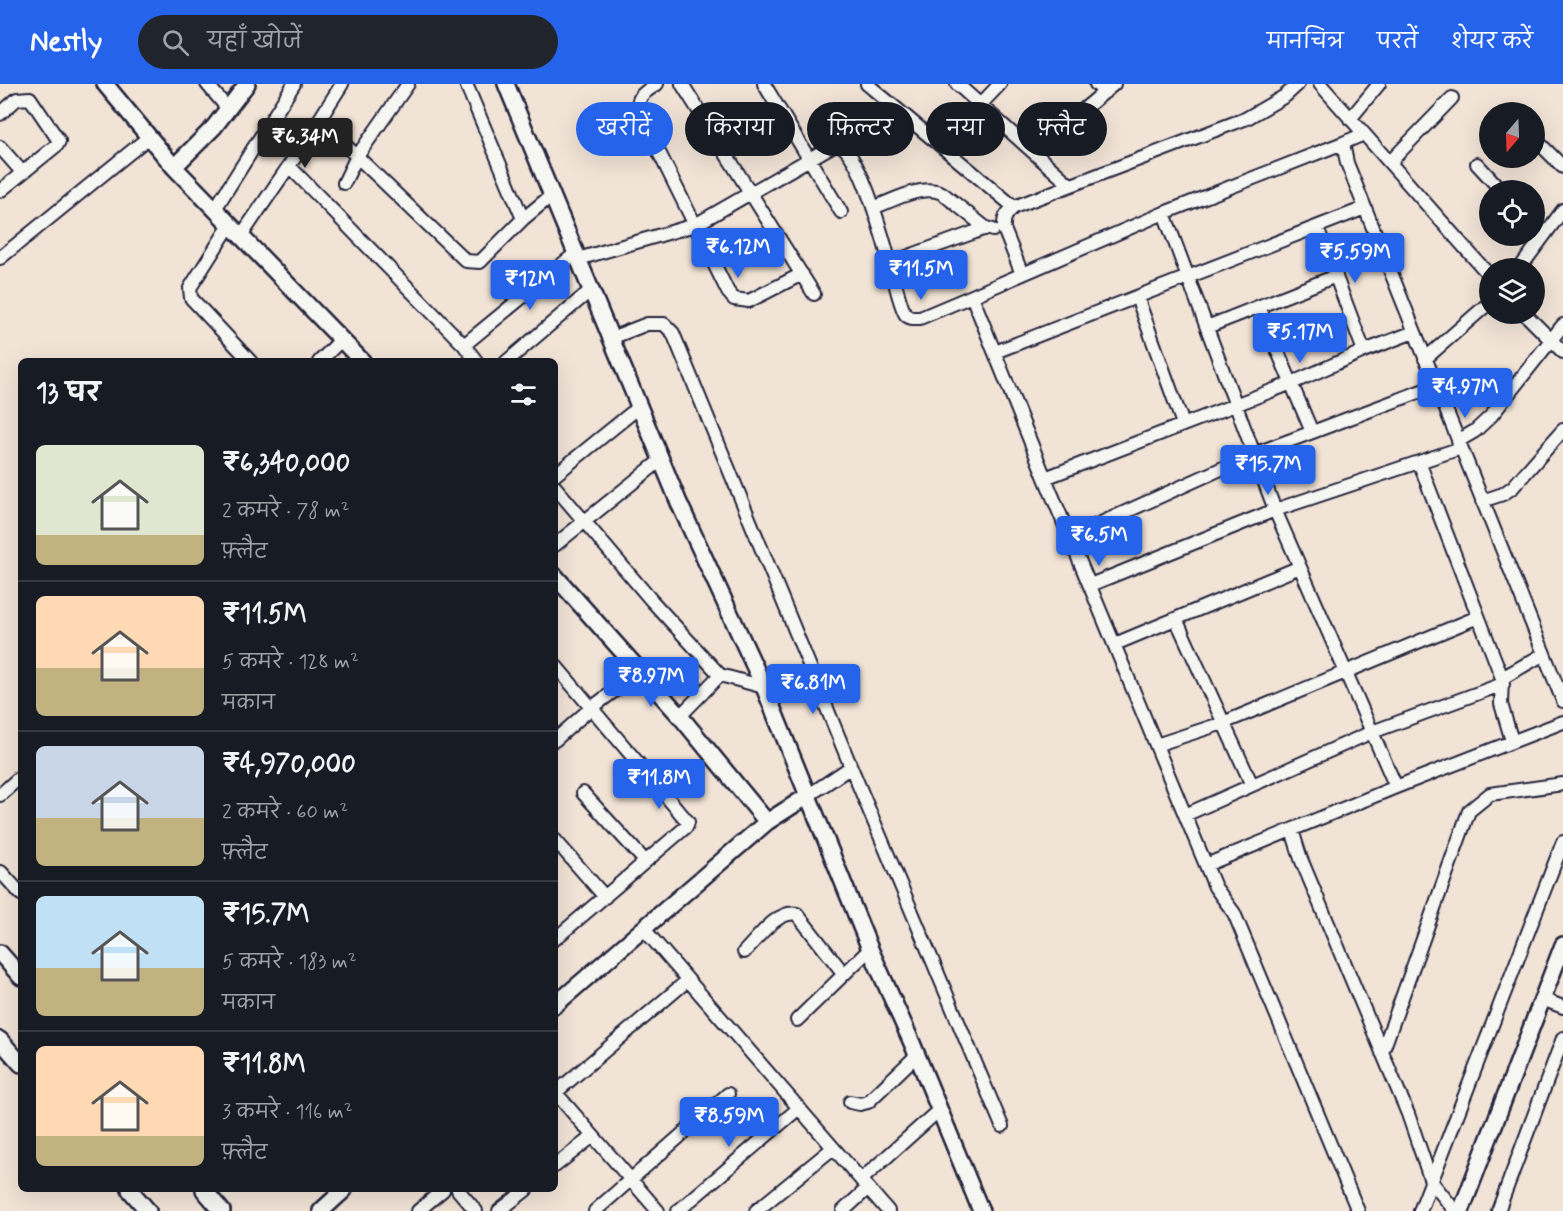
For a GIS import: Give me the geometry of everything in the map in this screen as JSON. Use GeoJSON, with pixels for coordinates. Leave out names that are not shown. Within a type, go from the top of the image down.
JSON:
{"type":"FeatureCollection","features":[{"type":"Feature","properties":{"kind":"street"},"geometry":{"type":"LineString","coordinates":[[105,84],[174,167],[359,358]]}},
{"type":"Feature","properties":{"kind":"street"},"geometry":{"type":"LineString","coordinates":[[207,84],[228,109]]}},
{"type":"Feature","properties":{"kind":"street"},"geometry":{"type":"LineString","coordinates":[[174,167],[214,127],[247,84]]}},
{"type":"Feature","properties":{"kind":"street"},"geometry":{"type":"LineString","coordinates":[[215,209],[294,84]]}},
{"type":"Feature","properties":{"kind":"street"},"geometry":{"type":"LineString","coordinates":[[247,358],[190,298],[190,288],[289,166],[342,84]]}},
{"type":"Feature","properties":{"kind":"street"},"geometry":{"type":"LineString","coordinates":[[344,183],[356,158],[408,84]]}},
{"type":"Feature","properties":{"kind":"street"},"geometry":{"type":"LineString","coordinates":[[466,84],[523,219]]}},
{"type":"Feature","properties":{"kind":"street"},"geometry":{"type":"LineString","coordinates":[[506,84],[706,566],[764,687],[870,949],[917,1055],[981,1211]]}},
{"type":"Feature","properties":{"kind":"street"},"geometry":{"type":"LineString","coordinates":[[657,84],[642,94],[637,101],[638,110],[728,292],[734,299],[749,301],[802,274]]}},
{"type":"Feature","properties":{"kind":"street"},"geometry":{"type":"LineString","coordinates":[[682,84],[814,294]]}},
{"type":"Feature","properties":{"kind":"street"},"geometry":{"type":"LineString","coordinates":[[764,84],[841,212]]}},
{"type":"Feature","properties":{"kind":"street"},"geometry":{"type":"LineString","coordinates":[[867,84],[1014,207]]}},
{"type":"Feature","properties":{"kind":"street"},"geometry":{"type":"LineString","coordinates":[[957,84],[977,102]]}},
{"type":"Feature","properties":{"kind":"street"},"geometry":{"type":"LineString","coordinates":[[983,102],[1000,84]]}},
{"type":"Feature","properties":{"kind":"street"},"geometry":{"type":"LineString","coordinates":[[1022,274],[1004,229],[1006,214],[1014,207],[1247,118],[1285,96],[1299,84]]}},
{"type":"Feature","properties":{"kind":"street"},"geometry":{"type":"LineString","coordinates":[[1320,84],[1479,263]]}},
{"type":"Feature","properties":{"kind":"street"},"geometry":{"type":"LineString","coordinates":[[1350,119],[1378,84]]}},
{"type":"Feature","properties":{"kind":"street"},"geometry":{"type":"LineString","coordinates":[[1088,102],[1105,87]]}},
{"type":"Feature","properties":{"kind":"street"},"geometry":{"type":"LineString","coordinates":[[0,114],[17,99],[30,98],[58,137],[57,145],[0,191]]}},
{"type":"Feature","properties":{"kind":"street"},"geometry":{"type":"LineString","coordinates":[[1390,162],[1452,98]]}},
{"type":"Feature","properties":{"kind":"street"},"geometry":{"type":"LineString","coordinates":[[319,120],[356,158],[466,261],[480,262],[523,219],[552,195]]}},
{"type":"Feature","properties":{"kind":"street"},"geometry":{"type":"LineString","coordinates":[[1005,127],[1017,138]]}},
{"type":"Feature","properties":{"kind":"street"},"geometry":{"type":"LineString","coordinates":[[464,345],[577,256],[695,225],[832,146],[843,146],[848,151],[875,207],[906,314],[911,318],[920,318],[1164,213],[1364,134]]}},
{"type":"Feature","properties":{"kind":"street"},"geometry":{"type":"LineString","coordinates":[[0,258],[149,137]]}},
{"type":"Feature","properties":{"kind":"street"},"geometry":{"type":"LineString","coordinates":[[1343,143],[1347,163],[1563,701]]}},
{"type":"Feature","properties":{"kind":"street"},"geometry":{"type":"LineString","coordinates":[[0,147],[22,172]]}},
{"type":"Feature","properties":{"kind":"street"},"geometry":{"type":"LineString","coordinates":[[1545,149],[1563,167]]}},
{"type":"Feature","properties":{"kind":"street"},"geometry":{"type":"LineString","coordinates":[[1037,156],[1070,185]]}},
{"type":"Feature","properties":{"kind":"street"},"geometry":{"type":"LineString","coordinates":[[1478,164],[1492,180]]}},
{"type":"Feature","properties":{"kind":"street"},"geometry":{"type":"LineString","coordinates":[[289,166],[464,345],[474,358]]}},
{"type":"Feature","properties":{"kind":"street"},"geometry":{"type":"LineString","coordinates":[[875,207],[934,189],[986,228],[1004,229]]}},
{"type":"Feature","properties":{"kind":"street"},"geometry":{"type":"LineString","coordinates":[[994,352],[1365,208]]}},
{"type":"Feature","properties":{"kind":"street"},"geometry":{"type":"LineString","coordinates":[[1545,237],[1563,210]]}},
{"type":"Feature","properties":{"kind":"street"},"geometry":{"type":"LineString","coordinates":[[1164,213],[1275,510],[1396,787]]}},
{"type":"Feature","properties":{"kind":"street"},"geometry":{"type":"LineString","coordinates":[[1317,227],[1364,351]]}},
{"type":"Feature","properties":{"kind":"street"},"geometry":{"type":"LineString","coordinates":[[890,263],[986,228]]}},
{"type":"Feature","properties":{"kind":"street"},"geometry":{"type":"LineString","coordinates":[[1528,258],[1538,246]]}},
{"type":"Feature","properties":{"kind":"street"},"geometry":{"type":"LineString","coordinates":[[1207,327],[1336,276]]}},
{"type":"Feature","properties":{"kind":"street"},"geometry":{"type":"LineString","coordinates":[[511,358],[591,290]]}},
{"type":"Feature","properties":{"kind":"street"},"geometry":{"type":"LineString","coordinates":[[972,296],[1206,866],[1215,887],[1234,913],[1358,1211]]}},
{"type":"Feature","properties":{"kind":"street"},"geometry":{"type":"LineString","coordinates":[[1137,297],[1183,424]]}},
{"type":"Feature","properties":{"kind":"street"},"geometry":{"type":"LineString","coordinates":[[1259,307],[1312,432]]}},
{"type":"Feature","properties":{"kind":"street"},"geometry":{"type":"LineString","coordinates":[[1425,359],[1479,312]]}},
{"type":"Feature","properties":{"kind":"street"},"geometry":{"type":"LineString","coordinates":[[611,338],[647,324],[664,324],[673,333],[851,767],[1002,1125]]}},
{"type":"Feature","properties":{"kind":"street"},"geometry":{"type":"LineString","coordinates":[[1536,324],[1563,352]]}},
{"type":"Feature","properties":{"kind":"street"},"geometry":{"type":"LineString","coordinates":[[1090,585],[1275,510],[1419,462],[1459,445],[1491,416],[1563,325]]}},
{"type":"Feature","properties":{"kind":"street"},"geometry":{"type":"LineString","coordinates":[[1045,478],[1292,383],[1414,332]]}},
{"type":"Feature","properties":{"kind":"street"},"geometry":{"type":"LineString","coordinates":[[324,358],[341,340]]}},
{"type":"Feature","properties":{"kind":"street"},"geometry":{"type":"LineString","coordinates":[[1070,537],[1254,454],[1436,386]]}},
{"type":"Feature","properties":{"kind":"street"},"geometry":{"type":"LineString","coordinates":[[558,473],[639,406]]}},
{"type":"Feature","properties":{"kind":"street"},"geometry":{"type":"LineString","coordinates":[[1482,501],[1503,494],[1513,487],[1563,429]]}},
{"type":"Feature","properties":{"kind":"street"},"geometry":{"type":"LineString","coordinates":[[558,543],[661,460]]}},
{"type":"Feature","properties":{"kind":"street"},"geometry":{"type":"LineString","coordinates":[[1419,462],[1502,681],[1501,704],[1512,741]]}},
{"type":"Feature","properties":{"kind":"street"},"geometry":{"type":"LineString","coordinates":[[558,491],[652,601],[720,675],[764,687]]}},
{"type":"Feature","properties":{"kind":"street"},"geometry":{"type":"LineString","coordinates":[[1115,644],[1300,567]]}},
{"type":"Feature","properties":{"kind":"street"},"geometry":{"type":"LineString","coordinates":[[558,579],[680,716],[766,822]]}},
{"type":"Feature","properties":{"kind":"street"},"geometry":{"type":"LineString","coordinates":[[1156,745],[1223,723],[1478,617]]}},
{"type":"Feature","properties":{"kind":"street"},"geometry":{"type":"LineString","coordinates":[[1176,619],[1252,785]]}},
{"type":"Feature","properties":{"kind":"street"},"geometry":{"type":"LineString","coordinates":[[1185,815],[1372,732],[1502,681],[1544,654]]}},
{"type":"Feature","properties":{"kind":"street"},"geometry":{"type":"LineString","coordinates":[[558,669],[688,822],[686,827],[604,897],[558,931]]}},
{"type":"Feature","properties":{"kind":"street"},"geometry":{"type":"LineString","coordinates":[[558,737],[641,671]]}},
{"type":"Feature","properties":{"kind":"street"},"geometry":{"type":"LineString","coordinates":[[680,716],[720,675]]}},
{"type":"Feature","properties":{"kind":"street"},"geometry":{"type":"LineString","coordinates":[[1206,866],[1396,787],[1563,722]]}},
{"type":"Feature","properties":{"kind":"street"},"geometry":{"type":"LineString","coordinates":[[558,1002],[766,822],[851,767]]}},
{"type":"Feature","properties":{"kind":"street"},"geometry":{"type":"LineString","coordinates":[[0,795],[18,779]]}},
{"type":"Feature","properties":{"kind":"street"},"geometry":{"type":"LineString","coordinates":[[1382,1053],[1469,811],[1490,794],[1563,784]]}},
{"type":"Feature","properties":{"kind":"street"},"geometry":{"type":"LineString","coordinates":[[583,792],[645,861]]}},
{"type":"Feature","properties":{"kind":"street"},"geometry":{"type":"LineString","coordinates":[[1292,830],[1301,859],[1408,1114],[1431,1181],[1455,1211]]}},
{"type":"Feature","properties":{"kind":"street"},"geometry":{"type":"LineString","coordinates":[[1420,1211],[1563,842]]}},
{"type":"Feature","properties":{"kind":"street"},"geometry":{"type":"LineString","coordinates":[[558,843],[604,897]]}},
{"type":"Feature","properties":{"kind":"street"},"geometry":{"type":"LineString","coordinates":[[1,872],[18,891]]}},
{"type":"Feature","properties":{"kind":"street"},"geometry":{"type":"LineString","coordinates":[[744,952],[779,916],[790,912],[797,914],[844,974]]}},
{"type":"Feature","properties":{"kind":"street"},"geometry":{"type":"LineString","coordinates":[[643,928],[888,1211]]}},
{"type":"Feature","properties":{"kind":"street"},"geometry":{"type":"LineString","coordinates":[[1461,1211],[1563,945]]}},
{"type":"Feature","properties":{"kind":"street"},"geometry":{"type":"LineString","coordinates":[[797,1020],[870,949]]}},
{"type":"Feature","properties":{"kind":"street"},"geometry":{"type":"LineString","coordinates":[[0,952],[18,973]]}},
{"type":"Feature","properties":{"kind":"street"},"geometry":{"type":"LineString","coordinates":[[558,1089],[688,980]]}},
{"type":"Feature","properties":{"kind":"street"},"geometry":{"type":"LineString","coordinates":[[1542,999],[1563,1007]]}},
{"type":"Feature","properties":{"kind":"street"},"geometry":{"type":"LineString","coordinates":[[1498,1211],[1563,1038]]}},
{"type":"Feature","properties":{"kind":"street"},"geometry":{"type":"LineString","coordinates":[[0,1040],[18,1061]]}},
{"type":"Feature","properties":{"kind":"street"},"geometry":{"type":"LineString","coordinates":[[850,1102],[860,1104],[868,1102],[917,1055]]}},
{"type":"Feature","properties":{"kind":"street"},"geometry":{"type":"LineString","coordinates":[[595,1211],[728,1094]]}},
{"type":"Feature","properties":{"kind":"street"},"geometry":{"type":"LineString","coordinates":[[558,1095],[658,1211]]}},
{"type":"Feature","properties":{"kind":"street"},"geometry":{"type":"LineString","coordinates":[[678,1211],[799,1108]]}},
{"type":"Feature","properties":{"kind":"street"},"geometry":{"type":"LineString","coordinates":[[843,1211],[864,1184],[939,1110]]}},
{"type":"Feature","properties":{"kind":"street"},"geometry":{"type":"LineString","coordinates":[[558,1164],[593,1136]]}},
{"type":"Feature","properties":{"kind":"street"},"geometry":{"type":"LineString","coordinates":[[756,1211],[833,1148]]}},
{"type":"Feature","properties":{"kind":"street"},"geometry":{"type":"LineString","coordinates":[[132,1192],[148,1211]]}},
{"type":"Feature","properties":{"kind":"street"},"geometry":{"type":"LineString","coordinates":[[206,1192],[222,1211]]}},
{"type":"Feature","properties":{"kind":"street"},"geometry":{"type":"LineString","coordinates":[[321,1211],[342,1192]]}},
{"type":"Feature","properties":{"kind":"street"},"geometry":{"type":"LineString","coordinates":[[418,1211],[441,1192]]}},
{"type":"Feature","properties":{"kind":"street"},"geometry":{"type":"LineString","coordinates":[[460,1192],[476,1211]]}},
{"type":"Feature","properties":{"kind":"street"},"geometry":{"type":"LineString","coordinates":[[499,1211],[523,1192]]}}]}
